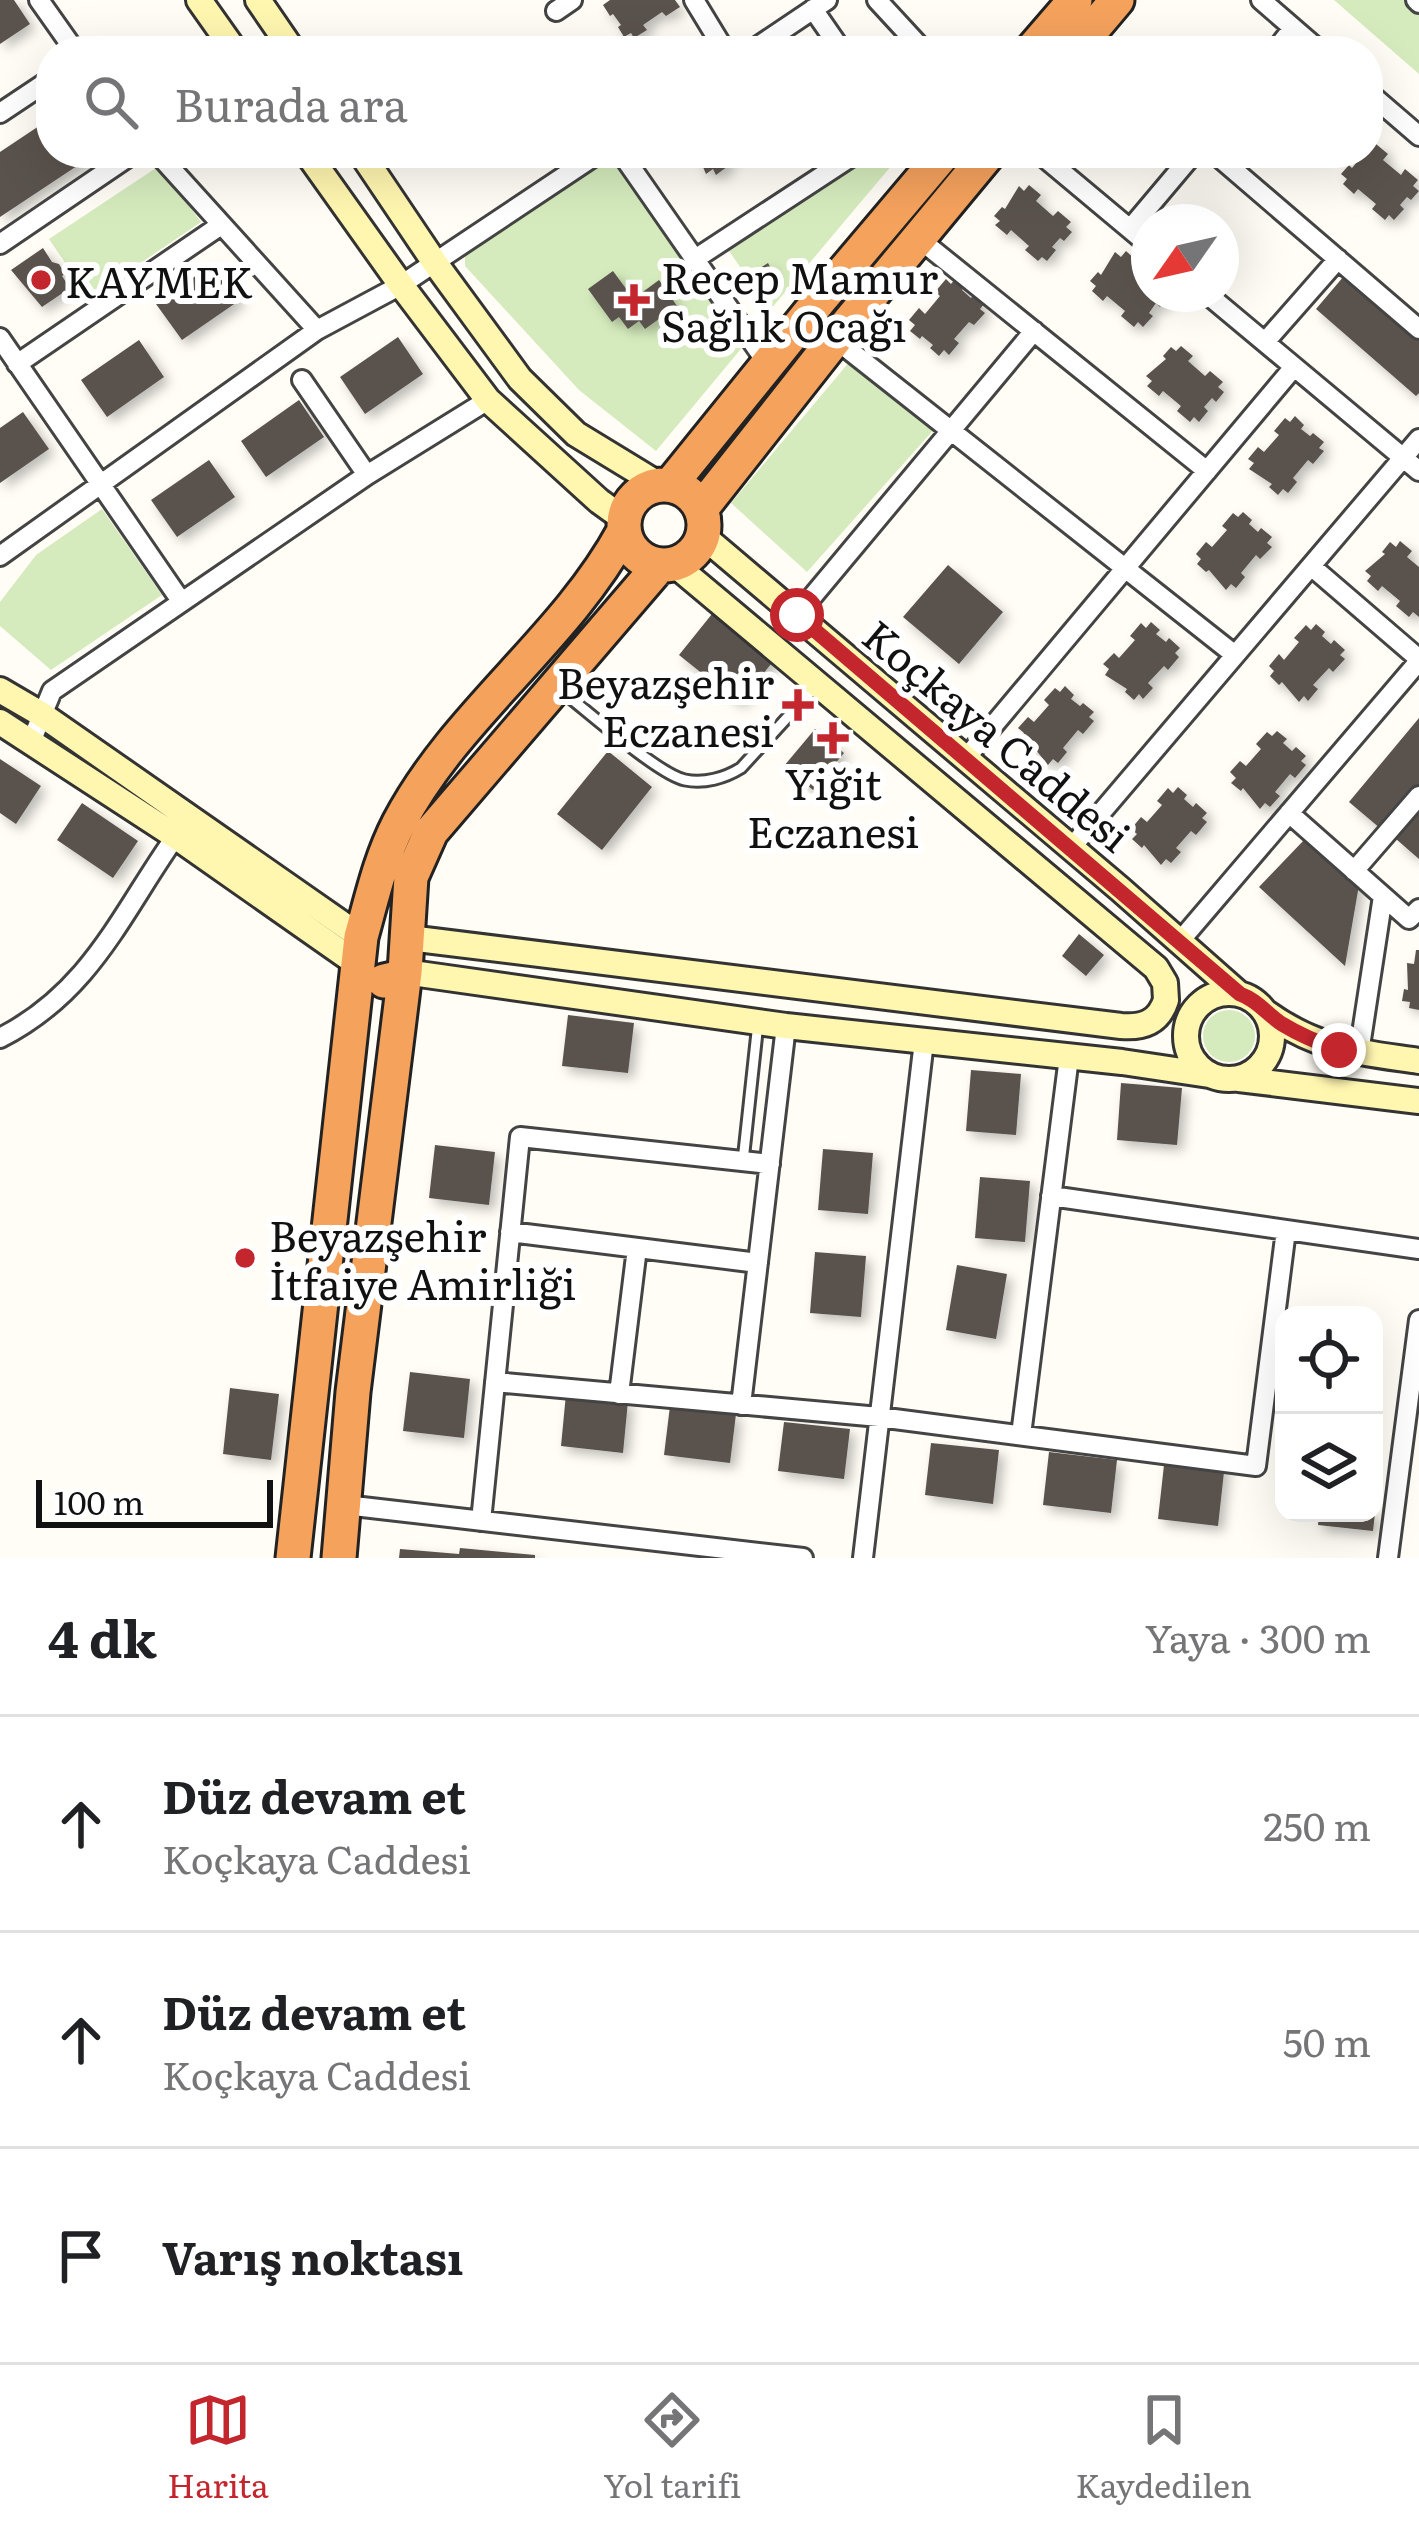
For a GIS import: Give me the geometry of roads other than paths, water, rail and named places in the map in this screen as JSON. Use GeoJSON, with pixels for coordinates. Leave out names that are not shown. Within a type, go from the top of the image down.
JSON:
{"type":"FeatureCollection","features":[{"type":"Feature","properties":{"kind":"highway"},"geometry":{"type":"LineString","coordinates":[[1044,36],[1075,0]]}},
{"type":"Feature","properties":{"kind":"highway"},"geometry":{"type":"LineString","coordinates":[[1087,36],[1117,0]]}},
{"type":"Feature","properties":{"kind":"highway"},"geometry":{"type":"LineString","coordinates":[[293,1558],[360,951],[383,860],[400,821],[442,758],[585,591],[624,525],[635,496],[664,484],[922,168]]}},
{"type":"Feature","properties":{"kind":"highway"},"geometry":{"type":"LineString","coordinates":[[624,525],[636,554],[646,561],[667,564],[697,549],[702,523],[836,340],[976,168]]}},
{"type":"Feature","properties":{"kind":"highway"},"geometry":{"type":"LineString","coordinates":[[664,484],[694,497],[702,523]]}},
{"type":"Feature","properties":{"kind":"highway"},"geometry":{"type":"LineString","coordinates":[[339,1558],[353,1392],[409,938],[411,877],[430,832],[667,564]]}},
{"type":"Feature","properties":{"kind":"highway"},"geometry":{"type":"LineString","coordinates":[[405,973],[380,981],[364,973],[360,951],[377,929],[409,938]]}},
{"type":"Feature","properties":{"kind":"highway"},"geometry":{"type":"LineString","coordinates":[[312,1387],[353,1392]]}},
{"type":"Feature","properties":{"kind":"highway"},"geometry":{"type":"LineString","coordinates":[[300,1501],[345,1505]]}},
{"type":"Feature","properties":{"kind":"main road"},"geometry":{"type":"LineString","coordinates":[[199,0],[224,36]]}},
{"type":"Feature","properties":{"kind":"main road"},"geometry":{"type":"LineString","coordinates":[[258,0],[282,36]]}},
{"type":"Feature","properties":{"kind":"main road"},"geometry":{"type":"LineString","coordinates":[[318,168],[488,400],[624,525]]}},
{"type":"Feature","properties":{"kind":"main road"},"geometry":{"type":"LineString","coordinates":[[371,168],[520,379],[577,434],[664,484]]}},
{"type":"Feature","properties":{"kind":"main road"},"geometry":{"type":"LineString","coordinates":[[488,400],[520,379]]}},
{"type":"Feature","properties":{"kind":"main road","name":"Koçkaya Caddesi"},"geometry":{"type":"LineString","coordinates":[[702,523],[797,615],[1240,994]]}},
{"type":"Feature","properties":{"kind":"main road","name":"Koçkaya Caddesi"},"geometry":{"type":"LineString","coordinates":[[667,564],[818,684],[1156,968],[1165,983],[1166,1000]]}},
{"type":"Feature","properties":{"kind":"main road"},"geometry":{"type":"LineString","coordinates":[[0,690],[41,714],[182,826],[360,951]]}},
{"type":"Feature","properties":{"kind":"main road"},"geometry":{"type":"LineString","coordinates":[[0,722],[182,826]]}},
{"type":"Feature","properties":{"kind":"main road"},"geometry":{"type":"LineString","coordinates":[[409,938],[1130,1027],[1154,1020],[1166,1000],[1190,1018]]}},
{"type":"Feature","properties":{"kind":"main road"},"geometry":{"type":"LineString","coordinates":[[405,973],[786,1026],[1419,1101]]}},
{"type":"Feature","properties":{"kind":"main road"},"geometry":{"type":"LineString","coordinates":[[1209,1075],[1188,1052],[1186,1031],[1200,1004],[1229,993],[1249,998],[1281,1024],[1319,1043],[1419,1061]]}},
{"type":"Feature","properties":{"kind":"main road"},"geometry":{"type":"LineString","coordinates":[[1240,1079],[1258,1069],[1270,1052],[1272,1031],[1265,1012]]}},
{"type":"Feature","properties":{"kind":"street"},"geometry":{"type":"LineString","coordinates":[[39,0],[64,36]]}},
{"type":"Feature","properties":{"kind":"street"},"geometry":{"type":"LineString","coordinates":[[694,0],[716,36]]}},
{"type":"Feature","properties":{"kind":"street"},"geometry":{"type":"LineString","coordinates":[[878,0],[910,36]]}},
{"type":"Feature","properties":{"kind":"street"},"geometry":{"type":"LineString","coordinates":[[1261,0],[1303,36]]}},
{"type":"Feature","properties":{"kind":"street"},"geometry":{"type":"LineString","coordinates":[[773,36],[820,4],[835,36]]}},
{"type":"Feature","properties":{"kind":"street"},"geometry":{"type":"LineString","coordinates":[[1287,36],[1294,28]]}},
{"type":"Feature","properties":{"kind":"street"},"geometry":{"type":"LineString","coordinates":[[0,113],[36,89]]}},
{"type":"Feature","properties":{"kind":"street"},"geometry":{"type":"LineString","coordinates":[[1383,105],[1419,136]]}},
{"type":"Feature","properties":{"kind":"street"},"geometry":{"type":"LineString","coordinates":[[0,244],[112,168]]}},
{"type":"Feature","properties":{"kind":"street"},"geometry":{"type":"LineString","coordinates":[[170,168],[317,330]]}},
{"type":"Feature","properties":{"kind":"street"},"geometry":{"type":"LineString","coordinates":[[0,556],[317,330],[400,285],[577,168]]}},
{"type":"Feature","properties":{"kind":"street"},"geometry":{"type":"LineString","coordinates":[[631,168],[767,363]]}},
{"type":"Feature","properties":{"kind":"street"},"geometry":{"type":"LineString","coordinates":[[695,259],[834,168]]}},
{"type":"Feature","properties":{"kind":"street"},"geometry":{"type":"LineString","coordinates":[[1057,168],[1130,230],[1182,168]]}},
{"type":"Feature","properties":{"kind":"street"},"geometry":{"type":"LineString","coordinates":[[1232,168],[1419,329]]}},
{"type":"Feature","properties":{"kind":"street"},"geometry":{"type":"LineString","coordinates":[[17,364],[221,225]]}},
{"type":"Feature","properties":{"kind":"street"},"geometry":{"type":"LineString","coordinates":[[918,238],[1207,471]]}},
{"type":"Feature","properties":{"kind":"street"},"geometry":{"type":"LineString","coordinates":[[1265,342],[1338,259]]}},
{"type":"Feature","properties":{"kind":"street"},"geometry":{"type":"LineString","coordinates":[[1229,312],[1411,464]]}},
{"type":"Feature","properties":{"kind":"street"},"geometry":{"type":"LineString","coordinates":[[797,615],[1034,332]]}},
{"type":"Feature","properties":{"kind":"street"},"geometry":{"type":"LineString","coordinates":[[0,338],[181,601]]}},
{"type":"Feature","properties":{"kind":"street"},"geometry":{"type":"LineString","coordinates":[[836,340],[1235,655]]}},
{"type":"Feature","properties":{"kind":"street"},"geometry":{"type":"LineString","coordinates":[[966,758],[1294,367]]}},
{"type":"Feature","properties":{"kind":"street"},"geometry":{"type":"LineString","coordinates":[[302,380],[368,475]]}},
{"type":"Feature","properties":{"kind":"street"},"geometry":{"type":"LineString","coordinates":[[31,742],[52,691],[368,475],[488,400]]}},
{"type":"Feature","properties":{"kind":"street"},"geometry":{"type":"LineString","coordinates":[[1071,848],[1311,566],[1411,464],[1419,439]]}},
{"type":"Feature","properties":{"kind":"street"},"geometry":{"type":"LineString","coordinates":[[1180,941],[1419,660],[1311,566]]}},
{"type":"Feature","properties":{"kind":"street"},"geometry":{"type":"LineString","coordinates":[[1354,871],[1419,796]]}},
{"type":"Feature","properties":{"kind":"street"},"geometry":{"type":"LineString","coordinates":[[1289,813],[1383,896],[1416,916]]}},
{"type":"Feature","properties":{"kind":"street"},"geometry":{"type":"LineString","coordinates":[[0,1038],[50,1005],[102,952],[182,826]]}},
{"type":"Feature","properties":{"kind":"street"},"geometry":{"type":"LineString","coordinates":[[1358,1052],[1383,896]]}},
{"type":"Feature","properties":{"kind":"street"},"geometry":{"type":"LineString","coordinates":[[741,1405],[786,1026]]}},
{"type":"Feature","properties":{"kind":"street"},"geometry":{"type":"LineString","coordinates":[[863,1558],[924,1041]]}},
{"type":"Feature","properties":{"kind":"street"},"geometry":{"type":"LineString","coordinates":[[1021,1436],[1070,1057]]}},
{"type":"Feature","properties":{"kind":"street"},"geometry":{"type":"LineString","coordinates":[[481,1521],[520,1137],[770,1163]]}},
{"type":"Feature","properties":{"kind":"street"},"geometry":{"type":"LineString","coordinates":[[1052,1196],[1419,1250]]}},
{"type":"Feature","properties":{"kind":"street"},"geometry":{"type":"LineString","coordinates":[[495,1382],[880,1417],[1256,1466],[1286,1230]]}},
{"type":"Feature","properties":{"kind":"street"},"geometry":{"type":"LineString","coordinates":[[510,1232],[758,1263]]}},
{"type":"Feature","properties":{"kind":"street"},"geometry":{"type":"LineString","coordinates":[[620,1394],[637,1248]]}},
{"type":"Feature","properties":{"kind":"street"},"geometry":{"type":"LineString","coordinates":[[1388,1558],[1419,1320]]}},
{"type":"Feature","properties":{"kind":"street"},"geometry":{"type":"LineString","coordinates":[[345,1505],[481,1521],[645,1549],[803,1558]]}},
{"type":"Feature","properties":{"kind":"lane"},"geometry":{"type":"LineString","coordinates":[[555,686],[668,773],[696,782],[741,768],[818,684]]}},
{"type":"Feature","properties":{"kind":"lane"},"geometry":{"type":"LineString","coordinates":[[743,1161],[758,1022]]}},
{"type":"Feature","properties":{"kind":"place","name":"KAYMEK"},"geometry":{"type":"Point","coordinates":[41,280]}},
{"type":"Feature","properties":{"kind":"place","name":"Recep Mamur Sağlık Ocağı"},"geometry":{"type":"Point","coordinates":[634,300]}},
{"type":"Feature","properties":{"kind":"place","name":"Beyazşehir Eczanesi"},"geometry":{"type":"Point","coordinates":[798,705]}},
{"type":"Feature","properties":{"kind":"place","name":"Yiğit Eczanesi"},"geometry":{"type":"Point","coordinates":[833,738]}},
{"type":"Feature","properties":{"kind":"place","name":"Beyazşehir İtfaiye Amirliği"},"geometry":{"type":"Point","coordinates":[245,1258]}}]}
